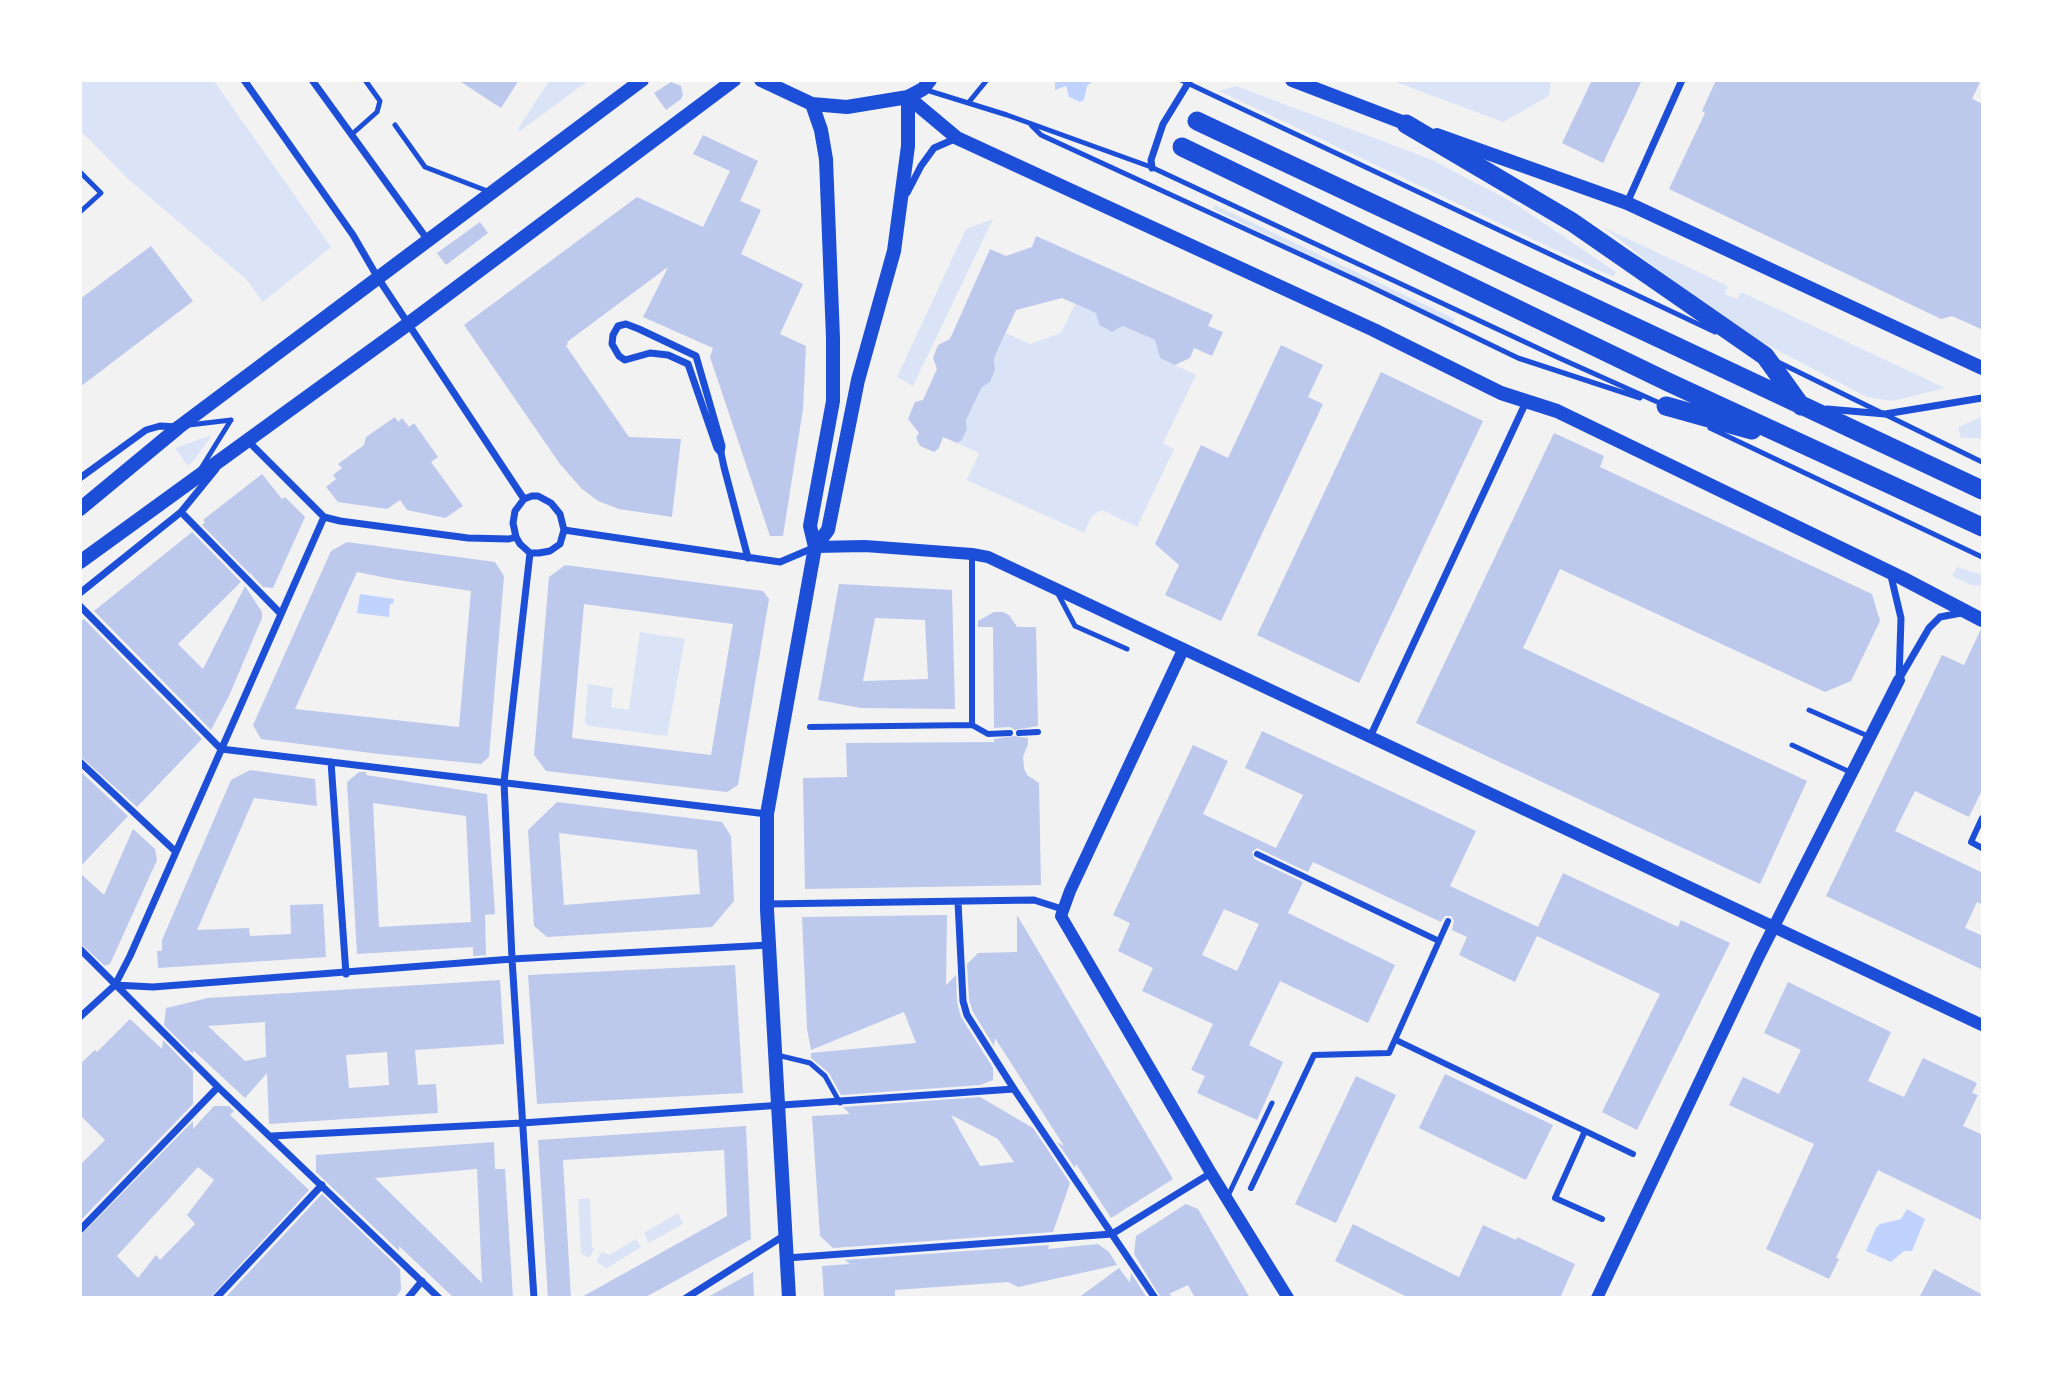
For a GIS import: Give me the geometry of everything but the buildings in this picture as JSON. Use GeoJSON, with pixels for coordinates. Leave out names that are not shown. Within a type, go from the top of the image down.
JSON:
{"type":"FeatureCollection","features":[{"type":"Feature","properties":{"kind":"highway"},"geometry":{"type":"LineString","coordinates":[[1196,121],[1801,407],[1983,490]]}},
{"type":"Feature","properties":{"kind":"highway"},"geometry":{"type":"LineString","coordinates":[[1406,124],[1572,222],[1765,356],[1801,407]]}},
{"type":"Feature","properties":{"kind":"highway"},"geometry":{"type":"LineString","coordinates":[[1182,147],[1775,432],[1983,527]]}},
{"type":"Feature","properties":{"kind":"highway"},"geometry":{"type":"LineString","coordinates":[[1666,406],[1745,430],[1775,432]]}},
{"type":"Feature","properties":{"kind":"main road"},"geometry":{"type":"LineString","coordinates":[[80,509],[179,427],[642,80]]}},
{"type":"Feature","properties":{"kind":"main road"},"geometry":{"type":"LineString","coordinates":[[80,562],[408,324],[734,80]]}},
{"type":"Feature","properties":{"kind":"main road"},"geometry":{"type":"LineString","coordinates":[[761,80],[812,104],[847,107],[908,97],[927,85]]}},
{"type":"Feature","properties":{"kind":"main road"},"geometry":{"type":"LineString","coordinates":[[1292,80],[1627,203],[1983,368]]}},
{"type":"Feature","properties":{"kind":"main road"},"geometry":{"type":"LineString","coordinates":[[908,97],[957,138],[1374,330],[1502,393],[1557,411],[1890,572],[1983,620]]}},
{"type":"Feature","properties":{"kind":"main road"},"geometry":{"type":"LineString","coordinates":[[815,547],[828,530],[858,380],[894,251],[908,146],[908,97]]}},
{"type":"Feature","properties":{"kind":"main road"},"geometry":{"type":"LineString","coordinates":[[789,1297],[767,904],[767,814],[815,547],[810,526],[833,401],[826,159],[821,130],[812,104]]}},
{"type":"Feature","properties":{"kind":"street"},"geometry":{"type":"LineString","coordinates":[[244,80],[353,235],[378,278],[524,499]]}},
{"type":"Feature","properties":{"kind":"street"},"geometry":{"type":"LineString","coordinates":[[312,80],[427,239]]}},
{"type":"Feature","properties":{"kind":"street"},"geometry":{"type":"LineString","coordinates":[[1627,203],[1682,80]]}},
{"type":"Feature","properties":{"kind":"street"},"geometry":{"type":"LineString","coordinates":[[1153,168],[1151,160],[1163,124],[1186,81]]}},
{"type":"Feature","properties":{"kind":"street"},"geometry":{"type":"LineString","coordinates":[[901,203],[934,148],[957,138]]}},
{"type":"Feature","properties":{"kind":"street"},"geometry":{"type":"LineString","coordinates":[[721,453],[688,364],[668,355],[650,353],[625,360],[619,356],[612,344],[618,326],[626,324],[639,329],[696,356],[722,446],[721,453],[748,558]]}},
{"type":"Feature","properties":{"kind":"street"},"geometry":{"type":"LineString","coordinates":[[1801,407],[1885,414],[1983,398]]}},
{"type":"Feature","properties":{"kind":"street"},"geometry":{"type":"LineString","coordinates":[[1369,737],[1527,401]]}},
{"type":"Feature","properties":{"kind":"street"},"geometry":{"type":"LineString","coordinates":[[80,478],[146,430],[160,426],[179,427]]}},
{"type":"Feature","properties":{"kind":"street"},"geometry":{"type":"LineString","coordinates":[[248,440],[324,517],[340,522],[468,538],[516,537]]}},
{"type":"Feature","properties":{"kind":"street"},"geometry":{"type":"LineString","coordinates":[[80,593],[181,512],[224,459]]}},
{"type":"Feature","properties":{"kind":"street"},"geometry":{"type":"LineString","coordinates":[[530,552],[550,551],[560,544],[564,530],[560,514],[551,503],[538,496],[524,499],[515,511],[513,523],[516,537],[530,552],[504,782],[512,959],[534,1297]]}},
{"type":"Feature","properties":{"kind":"street"},"geometry":{"type":"LineString","coordinates":[[181,512],[281,614]]}},
{"type":"Feature","properties":{"kind":"street"},"geometry":{"type":"LineString","coordinates":[[80,1017],[115,985],[324,517]]}},
{"type":"Feature","properties":{"kind":"street"},"geometry":{"type":"LineString","coordinates":[[564,530],[780,562],[815,547],[865,547],[972,554],[988,558],[1983,1025]]}},
{"type":"Feature","properties":{"kind":"street"},"geometry":{"type":"LineString","coordinates":[[972,554],[972,725]]}},
{"type":"Feature","properties":{"kind":"street"},"geometry":{"type":"LineString","coordinates":[[1890,572],[1901,618],[1899,680]]}},
{"type":"Feature","properties":{"kind":"street"},"geometry":{"type":"LineString","coordinates":[[80,606],[221,749],[767,814]]}},
{"type":"Feature","properties":{"kind":"street"},"geometry":{"type":"LineString","coordinates":[[1597,1297],[1774,928],[1899,680],[1923,636],[1940,617],[1955,612],[1968,613]]}},
{"type":"Feature","properties":{"kind":"street"},"geometry":{"type":"LineString","coordinates":[[1183,650],[1062,909],[1063,922],[1211,1173],[1288,1297]]}},
{"type":"Feature","properties":{"kind":"street"},"geometry":{"type":"LineString","coordinates":[[810,727],[972,725],[988,734],[1010,733]]}},
{"type":"Feature","properties":{"kind":"street"},"geometry":{"type":"LineString","coordinates":[[1020,733],[1038,732]]}},
{"type":"Feature","properties":{"kind":"street"},"geometry":{"type":"LineString","coordinates":[[80,762],[176,851]]}},
{"type":"Feature","properties":{"kind":"street"},"geometry":{"type":"LineString","coordinates":[[331,762],[346,974]]}},
{"type":"Feature","properties":{"kind":"street"},"geometry":{"type":"LineString","coordinates":[[1983,818],[1971,842],[1983,848]]}},
{"type":"Feature","properties":{"kind":"street"},"geometry":{"type":"LineString","coordinates":[[1257,854],[1439,942]]}},
{"type":"Feature","properties":{"kind":"street"},"geometry":{"type":"LineString","coordinates":[[767,904],[1034,900],[1062,909]]}},
{"type":"Feature","properties":{"kind":"street"},"geometry":{"type":"LineString","coordinates":[[958,902],[965,1008],[1014,1089],[1155,1297]]}},
{"type":"Feature","properties":{"kind":"street"},"geometry":{"type":"LineString","coordinates":[[1251,1188],[1314,1055],[1389,1053],[1448,921]]}},
{"type":"Feature","properties":{"kind":"street"},"geometry":{"type":"LineString","coordinates":[[115,985],[153,987],[512,959],[769,945]]}},
{"type":"Feature","properties":{"kind":"street"},"geometry":{"type":"LineString","coordinates":[[80,949],[218,1087],[439,1297]]}},
{"type":"Feature","properties":{"kind":"street"},"geometry":{"type":"LineString","coordinates":[[1396,1040],[1633,1154]]}},
{"type":"Feature","properties":{"kind":"street"},"geometry":{"type":"LineString","coordinates":[[80,1230],[218,1087]]}},
{"type":"Feature","properties":{"kind":"street"},"geometry":{"type":"LineString","coordinates":[[272,1136],[840,1103],[1014,1089]]}},
{"type":"Feature","properties":{"kind":"street"},"geometry":{"type":"LineString","coordinates":[[1585,1131],[1555,1198],[1602,1219]]}},
{"type":"Feature","properties":{"kind":"street"},"geometry":{"type":"LineString","coordinates":[[788,1258],[1112,1234],[1211,1173]]}},
{"type":"Feature","properties":{"kind":"street"},"geometry":{"type":"LineString","coordinates":[[216,1297],[322,1185]]}},
{"type":"Feature","properties":{"kind":"street"},"geometry":{"type":"LineString","coordinates":[[686,1297],[786,1235]]}},
{"type":"Feature","properties":{"kind":"street"},"geometry":{"type":"LineString","coordinates":[[408,1297],[422,1281]]}},
{"type":"Feature","properties":{"kind":"lane"},"geometry":{"type":"LineString","coordinates":[[351,135],[377,112],[380,101],[365,80]]}},
{"type":"Feature","properties":{"kind":"lane"},"geometry":{"type":"LineString","coordinates":[[969,102],[987,80]]}},
{"type":"Feature","properties":{"kind":"lane"},"geometry":{"type":"LineString","coordinates":[[1186,81],[1983,462]]}},
{"type":"Feature","properties":{"kind":"lane"},"geometry":{"type":"LineString","coordinates":[[927,85],[1153,168],[1557,358],[1666,406],[1983,557]]}},
{"type":"Feature","properties":{"kind":"lane"},"geometry":{"type":"LineString","coordinates":[[1028,123],[1041,135],[1367,285],[1518,358],[1666,406]]}},
{"type":"Feature","properties":{"kind":"lane"},"geometry":{"type":"LineString","coordinates":[[395,125],[425,167],[490,192]]}},
{"type":"Feature","properties":{"kind":"lane"},"geometry":{"type":"LineString","coordinates":[[80,172],[101,192],[80,212]]}},
{"type":"Feature","properties":{"kind":"lane"},"geometry":{"type":"LineString","coordinates":[[179,427],[231,419],[192,481]]}},
{"type":"Feature","properties":{"kind":"lane"},"geometry":{"type":"LineString","coordinates":[[1055,589],[1075,626],[1127,649]]}},
{"type":"Feature","properties":{"kind":"lane"},"geometry":{"type":"LineString","coordinates":[[1809,710],[1870,737]]}},
{"type":"Feature","properties":{"kind":"lane"},"geometry":{"type":"LineString","coordinates":[[1792,745],[1852,773]]}},
{"type":"Feature","properties":{"kind":"lane"},"geometry":{"type":"LineString","coordinates":[[775,1055],[810,1063],[825,1076],[840,1103]]}},
{"type":"Feature","properties":{"kind":"lane"},"geometry":{"type":"LineString","coordinates":[[1227,1199],[1272,1103]]}},
{"type":"Feature","properties":{"kind":"shaded area"},"geometry":{"type":"Polygon","coordinates":[[[1551,80],[1549,96],[1503,122],[1393,81],[1551,80]]]}},
{"type":"Feature","properties":{"kind":"shaded area"},"geometry":{"type":"Polygon","coordinates":[[[80,81],[214,81],[331,247],[263,302],[246,279],[127,178],[81,131],[80,81]]]}},
{"type":"Feature","properties":{"kind":"shaded area"},"geometry":{"type":"Polygon","coordinates":[[[549,81],[588,81],[520,131],[518,129],[549,81]]]}},
{"type":"Feature","properties":{"kind":"shaded area"},"geometry":{"type":"Polygon","coordinates":[[[1236,86],[1430,159],[1514,203],[1616,272],[1613,277],[1219,91],[1236,86]]]}},
{"type":"Feature","properties":{"kind":"shaded area"},"geometry":{"type":"Polygon","coordinates":[[[1215,205],[1455,319],[1452,325],[1213,209],[1215,205]]]}},
{"type":"Feature","properties":{"kind":"shaded area"},"geometry":{"type":"Polygon","coordinates":[[[993,219],[913,386],[897,377],[966,229],[993,219]]]}},
{"type":"Feature","properties":{"kind":"shaded area"},"geometry":{"type":"Polygon","coordinates":[[[1603,227],[1728,286],[1725,294],[1737,299],[1741,292],[1945,388],[1892,401],[1867,397],[1733,327],[1603,227]]]}},
{"type":"Feature","properties":{"kind":"shaded area"},"geometry":{"type":"Polygon","coordinates":[[[1075,304],[1096,313],[1099,325],[1112,332],[1123,326],[1155,340],[1160,358],[1196,375],[1163,443],[1174,449],[1137,527],[1102,510],[1092,516],[1084,533],[967,480],[979,453],[957,443],[962,440],[967,429],[966,420],[982,387],[990,382],[995,371],[994,358],[1006,333],[1030,344],[1061,333],[1075,304]]]}},
{"type":"Feature","properties":{"kind":"shaded area"},"geometry":{"type":"Polygon","coordinates":[[[1982,417],[1982,438],[1961,438],[1958,427],[1982,417]]]}},
{"type":"Feature","properties":{"kind":"shaded area"},"geometry":{"type":"Polygon","coordinates":[[[212,435],[188,466],[175,448],[212,435]]]}},
{"type":"Feature","properties":{"kind":"shaded area"},"geometry":{"type":"Polygon","coordinates":[[[1957,567],[1982,575],[1982,586],[1971,585],[1952,576],[1957,567]]]}},
{"type":"Feature","properties":{"kind":"shaded area"},"geometry":{"type":"Polygon","coordinates":[[[640,632],[685,639],[667,736],[589,726],[585,722],[588,684],[613,688],[611,707],[629,710],[640,632]]]}},
{"type":"Feature","properties":{"kind":"shaded area"},"geometry":{"type":"Polygon","coordinates":[[[590,1198],[594,1249],[589,1258],[581,1253],[578,1199],[590,1198]]]}},
{"type":"Feature","properties":{"kind":"shaded area"},"geometry":{"type":"Polygon","coordinates":[[[678,1213],[683,1224],[649,1243],[644,1233],[678,1213]]]}},
{"type":"Feature","properties":{"kind":"shaded area"},"geometry":{"type":"Polygon","coordinates":[[[636,1239],[641,1247],[607,1268],[596,1262],[602,1252],[609,1255],[636,1239]]]}},
{"type":"Feature","properties":{"kind":"water"},"geometry":{"type":"Polygon","coordinates":[[[1055,80],[1093,81],[1087,86],[1084,100],[1080,102],[1069,97],[1066,86],[1055,90],[1055,80]]]}},
{"type":"Feature","properties":{"kind":"water"},"geometry":{"type":"Polygon","coordinates":[[[360,594],[394,599],[393,604],[390,604],[389,617],[357,613],[360,594]]]}},
{"type":"Feature","properties":{"kind":"water"},"geometry":{"type":"Polygon","coordinates":[[[1907,1209],[1925,1219],[1912,1251],[1904,1251],[1891,1262],[1866,1251],[1876,1228],[1880,1224],[1901,1219],[1907,1209]]]}}]}
